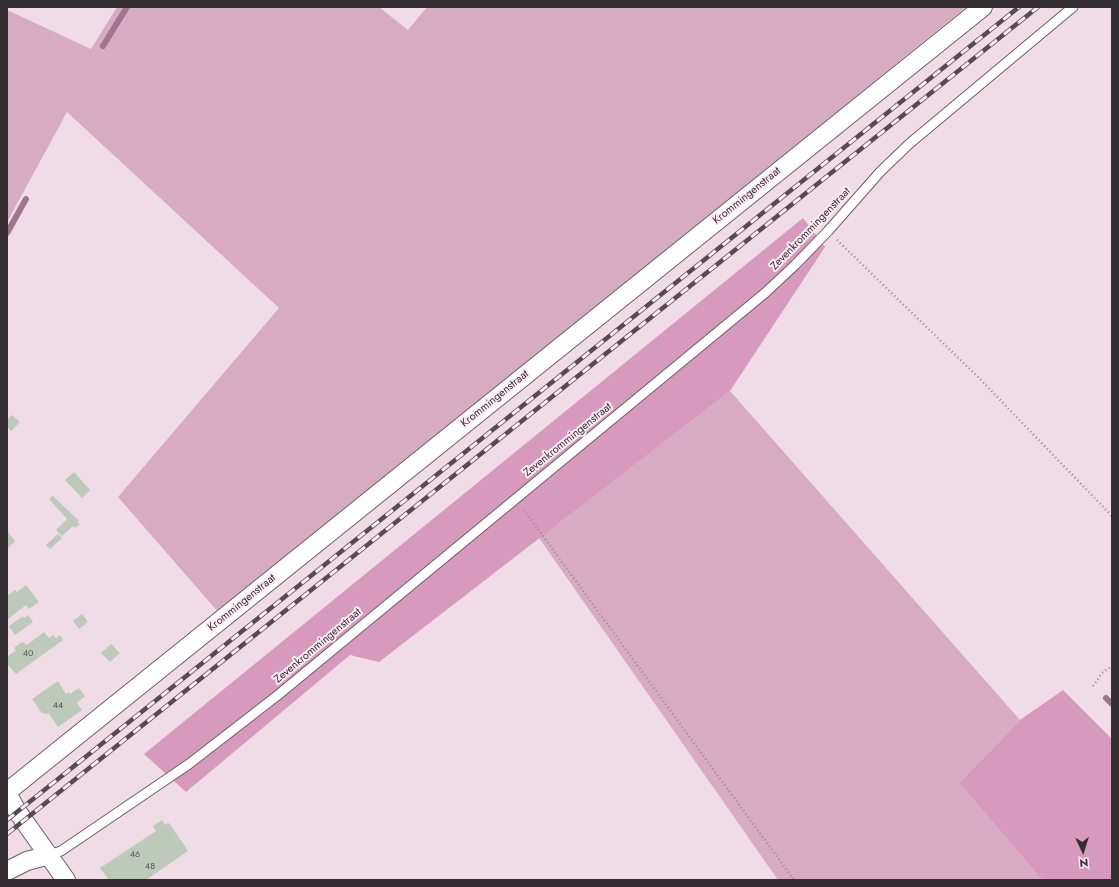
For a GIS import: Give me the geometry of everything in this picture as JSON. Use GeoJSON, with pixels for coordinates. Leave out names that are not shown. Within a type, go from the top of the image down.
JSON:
{"type":"FeatureCollection","features":[{"type":"Feature","properties":{"kind":"street","name":"Krommingenstraat"},"geometry":{"type":"LineString","coordinates":[[7,793],[982,7]]}},
{"type":"Feature","properties":{"kind":"street"},"geometry":{"type":"LineString","coordinates":[[7,793],[17,811],[66,880]]}},
{"type":"Feature","properties":{"kind":"street"},"geometry":{"type":"LineString","coordinates":[[7,871],[27,861],[49,855]]}},
{"type":"Feature","properties":{"kind":"lane","name":"Zevenkrommingenstraat"},"geometry":{"type":"LineString","coordinates":[[49,855],[61,851],[189,764],[278,695],[765,293],[828,232],[880,172],[909,144],[1073,7]]}},
{"type":"Feature","properties":{"kind":"path"},"geometry":{"type":"LineString","coordinates":[[828,232],[845,246],[978,377],[1112,516]]}},
{"type":"Feature","properties":{"kind":"path"},"geometry":{"type":"LineString","coordinates":[[516,498],[794,880]]}},
{"type":"Feature","properties":{"kind":"path"},"geometry":{"type":"LineString","coordinates":[[1093,686],[1102,673],[1112,666]]}},
{"type":"Feature","properties":{"kind":"shaded area"},"geometry":{"type":"Polygon","coordinates":[[[117,7],[379,7],[408,30],[427,7],[966,7],[219,613],[118,497],[279,308],[67,112],[7,222],[7,10],[91,49],[117,7]]]}},
{"type":"Feature","properties":{"kind":"shaded area"},"geometry":{"type":"Polygon","coordinates":[[[803,218],[825,247],[730,391],[379,662],[350,655],[186,792],[144,754],[803,218]]]}},
{"type":"Feature","properties":{"kind":"shaded area"},"geometry":{"type":"Polygon","coordinates":[[[730,391],[1020,720],[959,783],[1042,880],[778,880],[539,538],[730,391]]]}},
{"type":"Feature","properties":{"kind":"shaded area"},"geometry":{"type":"Polygon","coordinates":[[[1063,690],[1112,739],[1112,880],[1042,880],[959,783],[1020,720],[1063,690]]]}},
{"type":"Feature","properties":{"kind":"building"},"geometry":{"type":"Polygon","coordinates":[[[12,415],[20,422],[11,431],[7,426],[7,420],[12,415]]]}},
{"type":"Feature","properties":{"kind":"building"},"geometry":{"type":"Polygon","coordinates":[[[74,472],[90,490],[82,498],[65,480],[74,472]]]}},
{"type":"Feature","properties":{"kind":"building"},"geometry":{"type":"Polygon","coordinates":[[[53,496],[79,521],[77,522],[80,524],[75,528],[73,526],[62,536],[56,530],[67,519],[49,499],[53,496]]]}},
{"type":"Feature","properties":{"kind":"building"},"geometry":{"type":"Polygon","coordinates":[[[8,532],[15,541],[8,548],[7,533],[8,532]]]}},
{"type":"Feature","properties":{"kind":"building"},"geometry":{"type":"Polygon","coordinates":[[[58,534],[62,538],[50,549],[46,545],[58,534]]]}},
{"type":"Feature","properties":{"kind":"building"},"geometry":{"type":"Polygon","coordinates":[[[26,585],[39,602],[29,609],[26,605],[7,620],[7,596],[15,590],[17,592],[26,585]]]}},
{"type":"Feature","properties":{"kind":"building"},"geometry":{"type":"Polygon","coordinates":[[[82,614],[88,622],[79,629],[73,621],[82,614]]]}},
{"type":"Feature","properties":{"kind":"building"},"geometry":{"type":"Polygon","coordinates":[[[28,615],[33,622],[15,635],[9,626],[23,616],[24,618],[28,615]]]}},
{"type":"Feature","properties":{"kind":"building"},"geometry":{"type":"Polygon","coordinates":[[[44,632],[49,638],[53,635],[56,638],[60,635],[63,640],[16,674],[7,664],[7,657],[16,650],[14,648],[22,642],[27,645],[44,632]]]}},
{"type":"Feature","properties":{"kind":"building"},"geometry":{"type":"Polygon","coordinates":[[[111,644],[120,653],[110,662],[101,653],[111,644]]]}},
{"type":"Feature","properties":{"kind":"building"},"geometry":{"type":"Polygon","coordinates":[[[58,681],[66,694],[69,692],[70,694],[79,688],[85,696],[77,703],[82,710],[58,727],[49,714],[42,713],[32,699],[58,681]]]}},
{"type":"Feature","properties":{"kind":"building"},"geometry":{"type":"Polygon","coordinates":[[[162,820],[165,825],[169,823],[188,851],[146,880],[109,880],[100,868],[156,831],[153,826],[162,820]]]}},
{"type":"Feature","properties":{"kind":"waterway"},"geometry":{"type":"LineString","coordinates":[[103,46],[127,7]]}},
{"type":"Feature","properties":{"kind":"waterway"},"geometry":{"type":"LineString","coordinates":[[7,233],[26,199]]}},
{"type":"Feature","properties":{"kind":"waterway"},"geometry":{"type":"LineString","coordinates":[[1106,698],[1112,704]]}},
{"type":"Feature","properties":{"kind":"railway"},"geometry":{"type":"LineString","coordinates":[[7,820],[1019,7]]}},
{"type":"Feature","properties":{"kind":"railway"},"geometry":{"type":"LineString","coordinates":[[7,834],[1038,7]]}}]}
